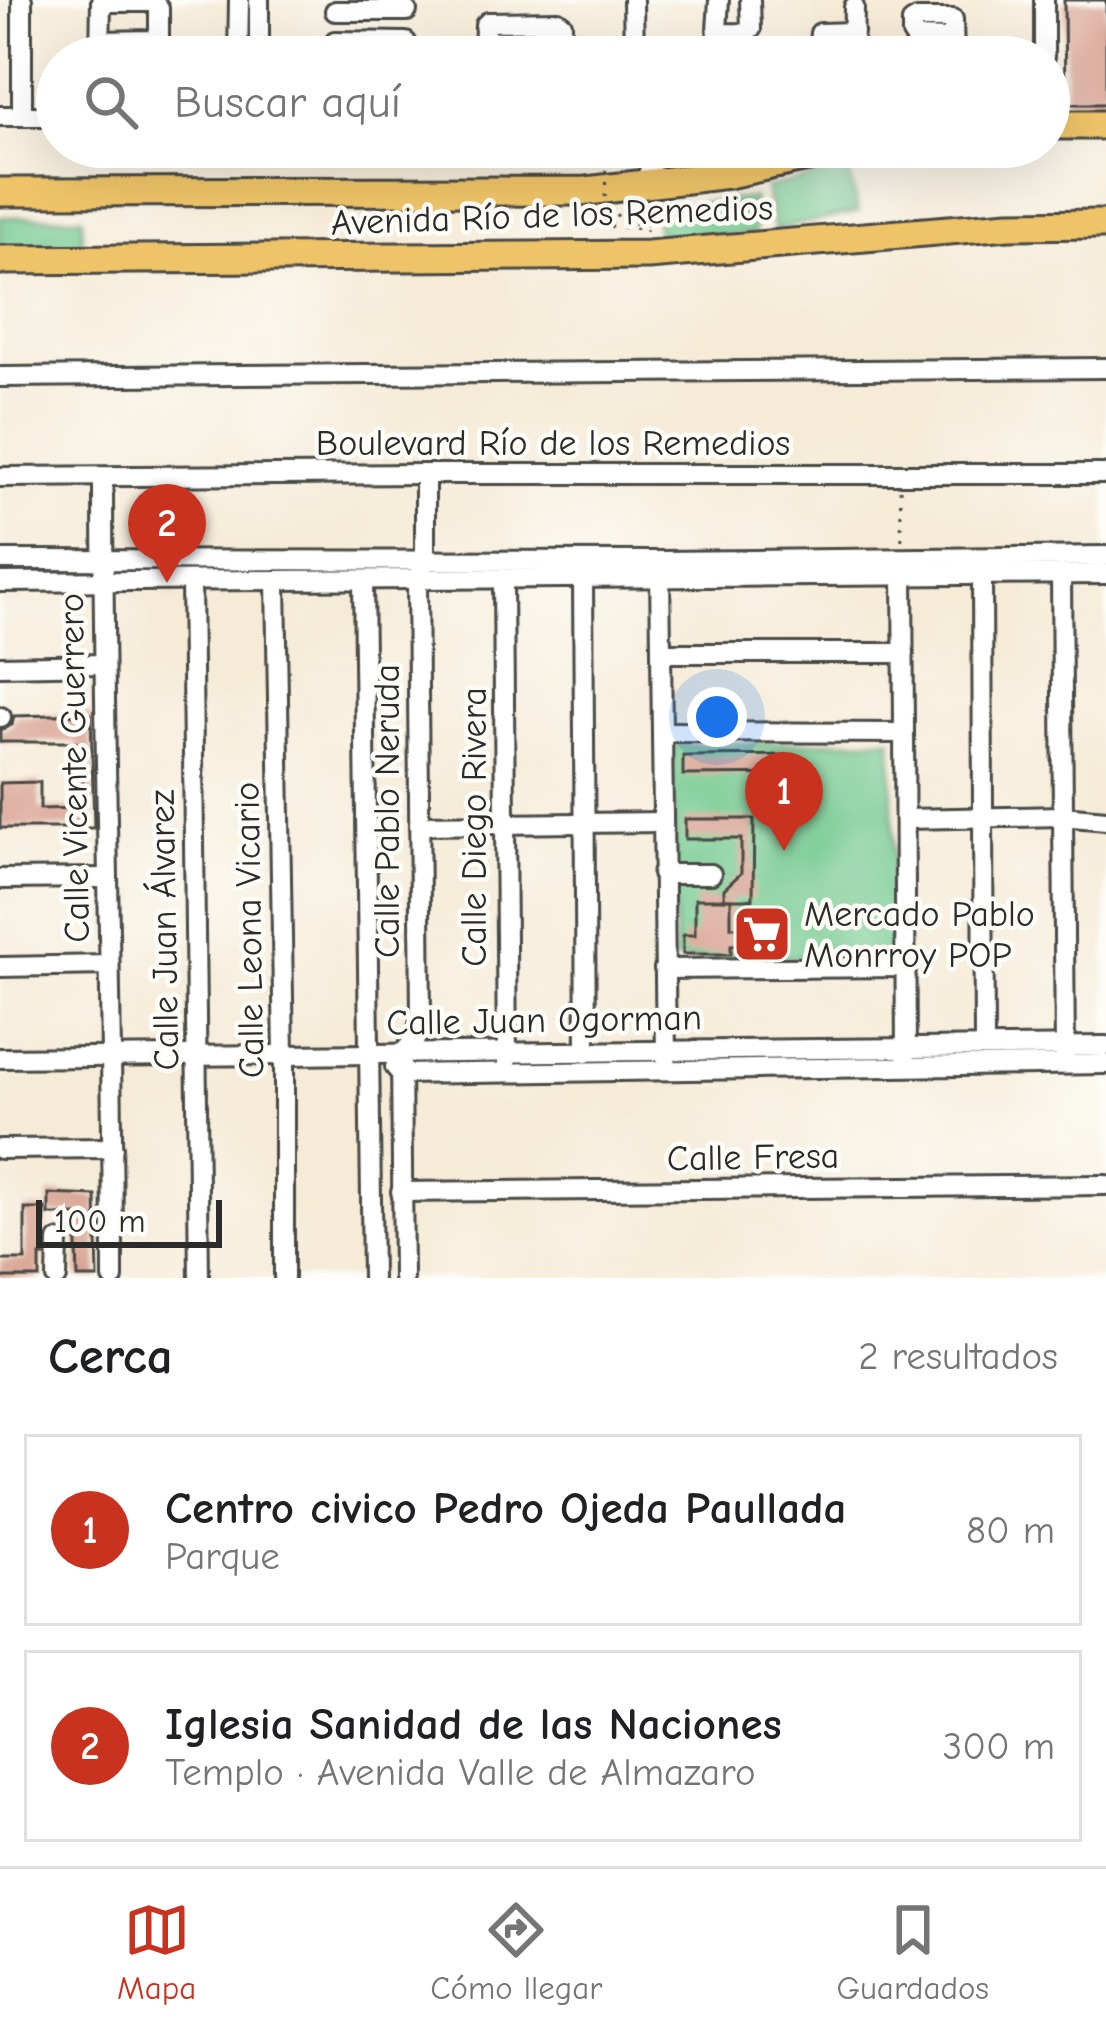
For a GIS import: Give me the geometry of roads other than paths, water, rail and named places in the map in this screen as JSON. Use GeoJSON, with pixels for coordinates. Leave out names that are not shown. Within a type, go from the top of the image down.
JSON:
{"type":"FeatureCollection","features":[{"type":"Feature","properties":{"kind":"highway"},"geometry":{"type":"LineString","coordinates":[[1070,124],[1106,124]]}},
{"type":"Feature","properties":{"kind":"highway","name":"Avenida Río de los Remedios"},"geometry":{"type":"LineString","coordinates":[[0,192],[586,191],[745,168]]}},
{"type":"Feature","properties":{"kind":"highway","name":"Avenida Río de los Remedios"},"geometry":{"type":"LineString","coordinates":[[0,260],[648,255],[1009,224],[1106,224]]}},
{"type":"Feature","properties":{"kind":"street"},"geometry":{"type":"LineString","coordinates":[[238,36],[239,0]]}},
{"type":"Feature","properties":{"kind":"street"},"geometry":{"type":"LineString","coordinates":[[259,0],[259,36]]}},
{"type":"Feature","properties":{"kind":"street"},"geometry":{"type":"LineString","coordinates":[[634,0],[634,36]]}},
{"type":"Feature","properties":{"kind":"street"},"geometry":{"type":"LineString","coordinates":[[719,0],[718,32],[736,33],[751,29],[750,0]]}},
{"type":"Feature","properties":{"kind":"street"},"geometry":{"type":"LineString","coordinates":[[1044,0],[1044,36]]}},
{"type":"Feature","properties":{"kind":"street"},"geometry":{"type":"LineString","coordinates":[[0,2],[22,1],[22,116]]}},
{"type":"Feature","properties":{"kind":"street"},"geometry":{"type":"LineString","coordinates":[[100,36],[101,1],[154,2],[159,8],[156,36]]}},
{"type":"Feature","properties":{"kind":"street"},"geometry":{"type":"LineString","coordinates":[[335,36],[332,5],[407,6],[406,36]]}},
{"type":"Feature","properties":{"kind":"street"},"geometry":{"type":"LineString","coordinates":[[854,7],[854,36]]}},
{"type":"Feature","properties":{"kind":"street"},"geometry":{"type":"LineString","coordinates":[[820,36],[854,32]]}},
{"type":"Feature","properties":{"kind":"street"},"geometry":{"type":"LineString","coordinates":[[0,42],[22,42]]}},
{"type":"Feature","properties":{"kind":"street"},"geometry":{"type":"LineString","coordinates":[[0,116],[36,116]]}},
{"type":"Feature","properties":{"kind":"street"},"geometry":{"type":"LineString","coordinates":[[645,185],[650,168]]}},
{"type":"Feature","properties":{"kind":"street"},"geometry":{"type":"LineString","coordinates":[[0,377],[1106,368]]}},
{"type":"Feature","properties":{"kind":"street"},"geometry":{"type":"LineString","coordinates":[[424,474],[425,560]]}},
{"type":"Feature","properties":{"kind":"street","name":"Boulevard Río de los Remedios"},"geometry":{"type":"LineString","coordinates":[[0,477],[1106,474]]}},
{"type":"Feature","properties":{"kind":"street","name":"Calle Vicente Guerrero"},"geometry":{"type":"LineString","coordinates":[[103,477],[113,1278]]}},
{"type":"Feature","properties":{"kind":"street"},"geometry":{"type":"LineString","coordinates":[[0,560],[425,560],[660,569],[903,567],[1106,556]]}},
{"type":"Feature","properties":{"kind":"street","name":"Calle Pablo Neruda"},"geometry":{"type":"LineString","coordinates":[[400,1065],[415,1040],[421,1017],[417,580],[425,560]]}},
{"type":"Feature","properties":{"kind":"street"},"geometry":{"type":"LineString","coordinates":[[903,567],[982,575],[1106,574]]}},
{"type":"Feature","properties":{"kind":"street"},"geometry":{"type":"LineString","coordinates":[[903,567],[906,1057]]}},
{"type":"Feature","properties":{"kind":"street"},"geometry":{"type":"LineString","coordinates":[[0,582],[583,579],[660,569]]}},
{"type":"Feature","properties":{"kind":"street"},"geometry":{"type":"LineString","coordinates":[[660,569],[666,1059]]}},
{"type":"Feature","properties":{"kind":"street"},"geometry":{"type":"LineString","coordinates":[[1061,574],[1065,1057]]}},
{"type":"Feature","properties":{"kind":"street"},"geometry":{"type":"LineString","coordinates":[[982,575],[984,1047]]}},
{"type":"Feature","properties":{"kind":"street"},"geometry":{"type":"LineString","coordinates":[[583,579],[586,1052]]}},
{"type":"Feature","properties":{"kind":"street","name":"Calle Diego Rivera"},"geometry":{"type":"LineString","coordinates":[[503,580],[507,1064]]}},
{"type":"Feature","properties":{"kind":"street","name":"Calle Juan Álvarez"},"geometry":{"type":"LineString","coordinates":[[191,581],[199,1278]]}},
{"type":"Feature","properties":{"kind":"street","name":"Calle Leona Vicario"},"geometry":{"type":"LineString","coordinates":[[276,581],[284,1278]]}},
{"type":"Feature","properties":{"kind":"street","name":"Calle Pablo Neruda"},"geometry":{"type":"LineString","coordinates":[[363,581],[371,1278]]}},
{"type":"Feature","properties":{"kind":"street"},"geometry":{"type":"LineString","coordinates":[[663,653],[904,652]]}},
{"type":"Feature","properties":{"kind":"street"},"geometry":{"type":"LineString","coordinates":[[0,666],[104,664]]}},
{"type":"Feature","properties":{"kind":"street"},"geometry":{"type":"LineString","coordinates":[[663,732],[904,733]]}},
{"type":"Feature","properties":{"kind":"street"},"geometry":{"type":"LineString","coordinates":[[905,819],[1062,816],[1106,820]]}},
{"type":"Feature","properties":{"kind":"street"},"geometry":{"type":"LineString","coordinates":[[419,825],[663,823]]}},
{"type":"Feature","properties":{"kind":"street"},"geometry":{"type":"LineString","coordinates":[[662,874],[712,874]]}},
{"type":"Feature","properties":{"kind":"street"},"geometry":{"type":"LineString","coordinates":[[0,879],[107,878]]}},
{"type":"Feature","properties":{"kind":"street"},"geometry":{"type":"LineString","coordinates":[[0,967],[109,965]]}},
{"type":"Feature","properties":{"kind":"street"},"geometry":{"type":"LineString","coordinates":[[664,969],[906,968]]}},
{"type":"Feature","properties":{"kind":"street"},"geometry":{"type":"LineString","coordinates":[[906,1057],[1065,1057],[1106,1046]]}},
{"type":"Feature","properties":{"kind":"street"},"geometry":{"type":"LineString","coordinates":[[906,1057],[984,1047],[1106,1064]]}},
{"type":"Feature","properties":{"kind":"street","name":"Calle Juan Ogorman"},"geometry":{"type":"LineString","coordinates":[[507,1064],[586,1052],[666,1059]]}},
{"type":"Feature","properties":{"kind":"street","name":"Calle Juan Ogorman"},"geometry":{"type":"LineString","coordinates":[[0,1058],[368,1055],[400,1065],[906,1057]]}},
{"type":"Feature","properties":{"kind":"street"},"geometry":{"type":"LineString","coordinates":[[400,1065],[403,1278]]}},
{"type":"Feature","properties":{"kind":"street"},"geometry":{"type":"LineString","coordinates":[[0,1149],[113,1148]]}},
{"type":"Feature","properties":{"kind":"street","name":"Calle Fresa"},"geometry":{"type":"LineString","coordinates":[[401,1192],[1106,1185]]}},
{"type":"Feature","properties":{"kind":"street"},"geometry":{"type":"LineString","coordinates":[[57,1278],[58,1240]]}},
{"type":"Feature","properties":{"kind":"place","name":"Iglesia Sanidad de las Naciones"},"geometry":{"type":"Point","coordinates":[167,583]}},
{"type":"Feature","properties":{"kind":"place","name":"Centro civico Pedro Ojeda Paullada"},"geometry":{"type":"Point","coordinates":[784,851]}},
{"type":"Feature","properties":{"kind":"place","name":"Mercado Pablo Monrroy POP"},"geometry":{"type":"Point","coordinates":[762,934]}}]}
